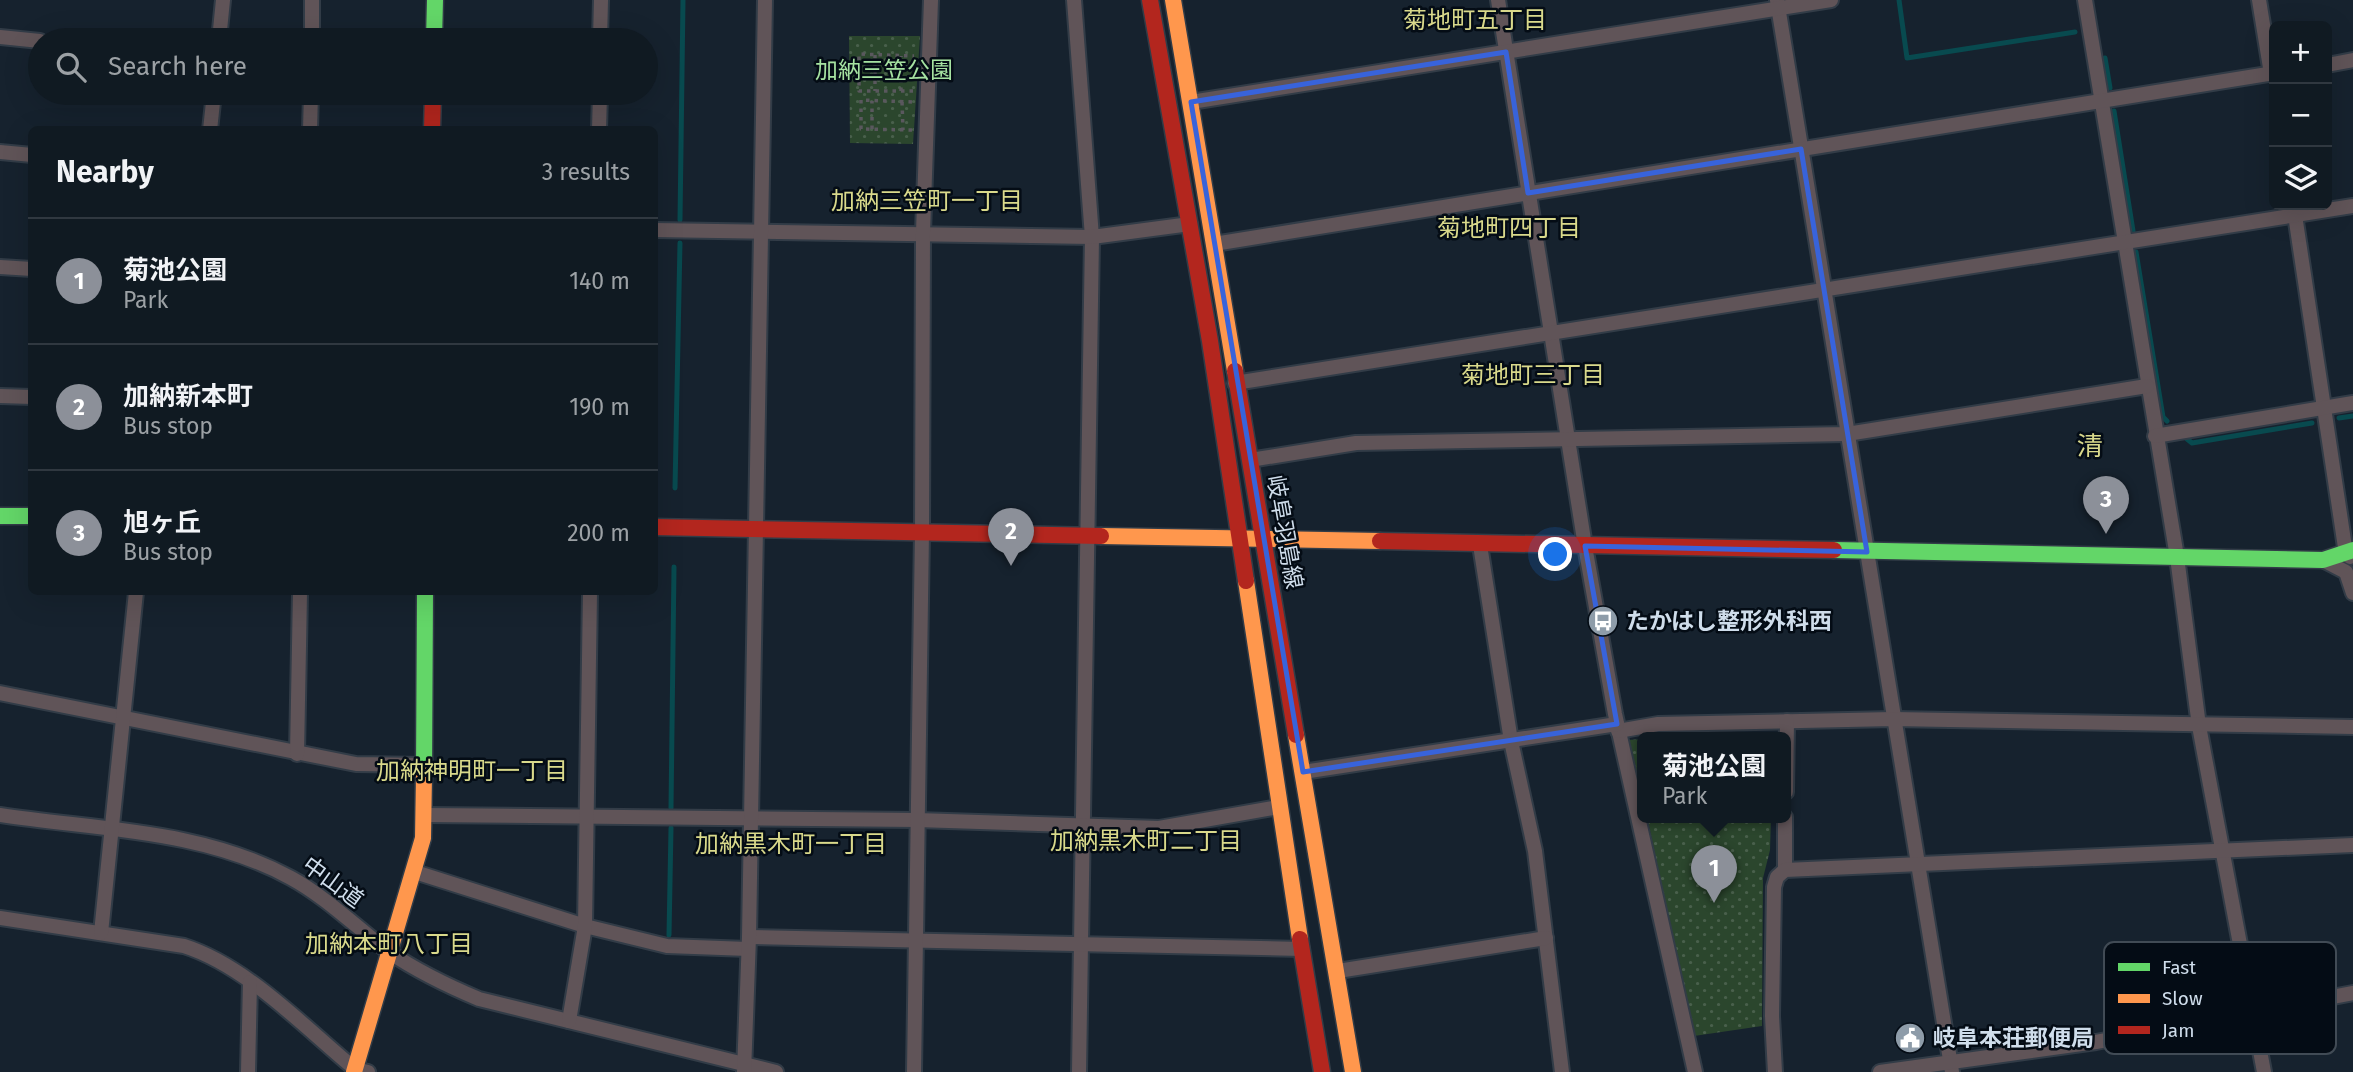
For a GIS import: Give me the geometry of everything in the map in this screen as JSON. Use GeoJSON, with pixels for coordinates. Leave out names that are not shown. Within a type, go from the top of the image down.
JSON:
{"type":"FeatureCollection","features":[{"type":"Feature","properties":{"kind":"street"},"geometry":{"type":"LineString","coordinates":[[220,28],[223,0]]}},
{"type":"Feature","properties":{"kind":"street"},"geometry":{"type":"LineString","coordinates":[[312,0],[312,28]]}},
{"type":"Feature","properties":{"kind":"street"},"geometry":{"type":"LineString","coordinates":[[434,28],[435,0]]}},
{"type":"Feature","properties":{"kind":"street"},"geometry":{"type":"LineString","coordinates":[[600,28],[601,0]]}},
{"type":"Feature","properties":{"kind":"street"},"geometry":{"type":"LineString","coordinates":[[744,1069],[749,943],[765,0]]}},
{"type":"Feature","properties":{"kind":"street"},"geometry":{"type":"LineString","coordinates":[[914,1072],[922,532],[923,233],[930,0]]}},
{"type":"Feature","properties":{"kind":"street"},"geometry":{"type":"LineString","coordinates":[[1074,0],[1092,237],[1079,1072]]}},
{"type":"Feature","properties":{"kind":"street","name":"岐阜羽島線"},"geometry":{"type":"LineString","coordinates":[[1150,0],[1190,224],[1322,1072]]}},
{"type":"Feature","properties":{"kind":"street","name":"岐阜羽島線"},"geometry":{"type":"LineString","coordinates":[[1173,0],[1235,383],[1338,971],[1353,1072]]}},
{"type":"Feature","properties":{"kind":"street"},"geometry":{"type":"LineString","coordinates":[[1498,0],[1585,546],[1617,728],[1637,816]]}},
{"type":"Feature","properties":{"kind":"street"},"geometry":{"type":"LineString","coordinates":[[1191,102],[1506,52],[1778,4],[1831,0]]}},
{"type":"Feature","properties":{"kind":"street"},"geometry":{"type":"LineString","coordinates":[[2085,0],[2177,557],[2199,726],[2239,942]]}},
{"type":"Feature","properties":{"kind":"street"},"geometry":{"type":"LineString","coordinates":[[2259,0],[2269,52]]}},
{"type":"Feature","properties":{"kind":"street"},"geometry":{"type":"LineString","coordinates":[[1778,4],[1952,1068]]}},
{"type":"Feature","properties":{"kind":"street"},"geometry":{"type":"LineString","coordinates":[[0,37],[28,40]]}},
{"type":"Feature","properties":{"kind":"street"},"geometry":{"type":"LineString","coordinates":[[2332,64],[2353,60]]}},
{"type":"Feature","properties":{"kind":"street"},"geometry":{"type":"LineString","coordinates":[[1214,244],[2269,74]]}},
{"type":"Feature","properties":{"kind":"street"},"geometry":{"type":"LineString","coordinates":[[210,126],[213,105]]}},
{"type":"Feature","properties":{"kind":"street"},"geometry":{"type":"LineString","coordinates":[[310,105],[310,126]]}},
{"type":"Feature","properties":{"kind":"street"},"geometry":{"type":"LineString","coordinates":[[432,126],[433,105]]}},
{"type":"Feature","properties":{"kind":"street"},"geometry":{"type":"LineString","coordinates":[[599,126],[600,105]]}},
{"type":"Feature","properties":{"kind":"street"},"geometry":{"type":"LineString","coordinates":[[0,152],[28,155]]}},
{"type":"Feature","properties":{"kind":"street"},"geometry":{"type":"LineString","coordinates":[[1235,383],[2353,206]]}},
{"type":"Feature","properties":{"kind":"street"},"geometry":{"type":"LineString","coordinates":[[658,527],[2323,560],[2351,554],[2295,215]]}},
{"type":"Feature","properties":{"kind":"street"},"geometry":{"type":"LineString","coordinates":[[658,230],[1092,237],[1190,224]]}},
{"type":"Feature","properties":{"kind":"street"},"geometry":{"type":"LineString","coordinates":[[0,267],[28,270]]}},
{"type":"Feature","properties":{"kind":"street"},"geometry":{"type":"LineString","coordinates":[[1250,460],[1356,443],[1847,434],[2147,386]]}},
{"type":"Feature","properties":{"kind":"street"},"geometry":{"type":"LineString","coordinates":[[0,396],[28,397]]}},
{"type":"Feature","properties":{"kind":"street"},"geometry":{"type":"LineString","coordinates":[[2155,436],[2353,403]]}},
{"type":"Feature","properties":{"kind":"street"},"geometry":{"type":"LineString","coordinates":[[0,516],[28,516]]}},
{"type":"Feature","properties":{"kind":"street"},"geometry":{"type":"LineString","coordinates":[[1480,545],[1511,741],[1535,851],[1562,1072]]}},
{"type":"Feature","properties":{"kind":"street"},"geometry":{"type":"LineString","coordinates":[[2323,560],[2346,572],[2353,593]]}},
{"type":"Feature","properties":{"kind":"street"},"geometry":{"type":"LineString","coordinates":[[102,933],[136,595]]}},
{"type":"Feature","properties":{"kind":"street"},"geometry":{"type":"LineString","coordinates":[[297,754],[300,595]]}},
{"type":"Feature","properties":{"kind":"street"},"geometry":{"type":"LineString","coordinates":[[0,918],[202,951],[250,982],[359,1071],[415,872],[425,814],[425,595]]}},
{"type":"Feature","properties":{"kind":"street"},"geometry":{"type":"LineString","coordinates":[[569,1021],[585,926],[590,595]]}},
{"type":"Feature","properties":{"kind":"street"},"geometry":{"type":"LineString","coordinates":[[0,693],[356,764],[425,765]]}},
{"type":"Feature","properties":{"kind":"street"},"geometry":{"type":"LineString","coordinates":[[1303,772],[1511,741],[1658,724],[1893,719],[2353,727]]}},
{"type":"Feature","properties":{"kind":"street"},"geometry":{"type":"LineString","coordinates":[[1787,720],[1787,732]]}},
{"type":"Feature","properties":{"kind":"street"},"geometry":{"type":"LineString","coordinates":[[425,814],[916,820],[1159,828],[1279,807]]}},
{"type":"Feature","properties":{"kind":"street","name":"中山道"},"geometry":{"type":"LineString","coordinates":[[0,815],[112,827],[184,839],[269,867],[294,879],[391,953],[439,982],[479,999],[744,1069],[776,1072]]}},
{"type":"Feature","properties":{"kind":"street"},"geometry":{"type":"LineString","coordinates":[[1639,823],[1695,1072]]}},
{"type":"Feature","properties":{"kind":"street"},"geometry":{"type":"LineString","coordinates":[[1785,870],[1786,823]]}},
{"type":"Feature","properties":{"kind":"street"},"geometry":{"type":"LineString","coordinates":[[1775,1072],[1772,1016],[1773,887],[1777,877],[1785,870],[2353,845]]}},
{"type":"Feature","properties":{"kind":"street"},"geometry":{"type":"LineString","coordinates":[[415,872],[585,926],[667,946],[914,940],[1303,949]]}},
{"type":"Feature","properties":{"kind":"street"},"geometry":{"type":"LineString","coordinates":[[1338,971],[1546,938]]}},
{"type":"Feature","properties":{"kind":"street"},"geometry":{"type":"LineString","coordinates":[[248,1072],[250,982]]}},
{"type":"Feature","properties":{"kind":"street"},"geometry":{"type":"LineString","coordinates":[[1880,1072],[1952,1068],[2104,1040]]}},
{"type":"Feature","properties":{"kind":"street"},"geometry":{"type":"LineString","coordinates":[[2261,1054],[2264,1072]]}},
{"type":"Feature","properties":{"kind":"path"},"geometry":{"type":"LineString","coordinates":[[926,97],[901,91],[859,91],[859,54],[927,57]]}},
{"type":"Feature","properties":{"kind":"path"},"geometry":{"type":"LineString","coordinates":[[875,55],[876,91]]}},
{"type":"Feature","properties":{"kind":"path"},"geometry":{"type":"LineString","coordinates":[[901,56],[901,91]]}},
{"type":"Feature","properties":{"kind":"path"},"geometry":{"type":"LineString","coordinates":[[925,131],[861,129],[861,100],[902,102],[926,97]]}},
{"type":"Feature","properties":{"kind":"path"},"geometry":{"type":"LineString","coordinates":[[872,101],[872,129]]}},
{"type":"Feature","properties":{"kind":"path"},"geometry":{"type":"LineString","coordinates":[[902,102],[903,130]]}},
{"type":"Feature","properties":{"kind":"highlighted area"},"geometry":{"type":"Polygon","coordinates":[[[1506,52],[1528,193],[1801,149],[1867,552],[1585,546],[1617,724],[1303,772],[1191,102],[1506,52]]]}},
{"type":"Feature","properties":{"kind":"green space","name":"加納三笠公園"},"geometry":{"type":"Polygon","coordinates":[[[849,36],[920,36],[913,144],[850,143],[849,36]]]}},
{"type":"Feature","properties":{"kind":"green space"},"geometry":{"type":"Polygon","coordinates":[[[1637,739],[1637,778],[1628,740],[1637,739]]]}},
{"type":"Feature","properties":{"kind":"green space"},"geometry":{"type":"Polygon","coordinates":[[[1648,823],[1771,823],[1770,850],[1763,878],[1762,1026],[1694,1036],[1648,823]]]}},
{"type":"Feature","properties":{"kind":"waterway"},"geometry":{"type":"LineString","coordinates":[[680,220],[683,0]]}},
{"type":"Feature","properties":{"kind":"waterway"},"geometry":{"type":"LineString","coordinates":[[1899,0],[1907,58],[2075,32]]}},
{"type":"Feature","properties":{"kind":"waterway"},"geometry":{"type":"LineString","coordinates":[[2105,58],[2110,88]]}},
{"type":"Feature","properties":{"kind":"waterway"},"geometry":{"type":"LineString","coordinates":[[2114,111],[2133,231]]}},
{"type":"Feature","properties":{"kind":"waterway"},"geometry":{"type":"LineString","coordinates":[[675,488],[680,243]]}},
{"type":"Feature","properties":{"kind":"waterway"},"geometry":{"type":"LineString","coordinates":[[2136,252],[2163,417],[2167,421]]}},
{"type":"Feature","properties":{"kind":"waterway"},"geometry":{"type":"LineString","coordinates":[[2339,418],[2353,416]]}},
{"type":"Feature","properties":{"kind":"waterway"},"geometry":{"type":"LineString","coordinates":[[2187,439],[2192,443],[2312,423]]}},
{"type":"Feature","properties":{"kind":"waterway"},"geometry":{"type":"LineString","coordinates":[[671,808],[674,567]]}},
{"type":"Feature","properties":{"kind":"waterway"},"geometry":{"type":"LineString","coordinates":[[669,935],[671,828]]}},
{"type":"Feature","properties":{"kind":"traffic: fast"},"geometry":{"type":"LineString","coordinates":[[434,28],[435,0]]}},
{"type":"Feature","properties":{"kind":"traffic: fast"},"geometry":{"type":"LineString","coordinates":[[0,516],[28,516]]}},
{"type":"Feature","properties":{"kind":"traffic: fast"},"geometry":{"type":"LineString","coordinates":[[1834,550],[2323,560],[2353,550]]}},
{"type":"Feature","properties":{"kind":"traffic: fast"},"geometry":{"type":"LineString","coordinates":[[424,775],[425,595]]}},
{"type":"Feature","properties":{"kind":"traffic: slow"},"geometry":{"type":"LineString","coordinates":[[1173,0],[1235,371]]}},
{"type":"Feature","properties":{"kind":"traffic: slow"},"geometry":{"type":"LineString","coordinates":[[1101,536],[1380,541]]}},
{"type":"Feature","properties":{"kind":"traffic: slow"},"geometry":{"type":"LineString","coordinates":[[1246,581],[1300,939]]}},
{"type":"Feature","properties":{"kind":"traffic: slow"},"geometry":{"type":"LineString","coordinates":[[1296,735],[1353,1072]]}},
{"type":"Feature","properties":{"kind":"traffic: slow"},"geometry":{"type":"LineString","coordinates":[[354,1072],[423,838],[424,775]]}},
{"type":"Feature","properties":{"kind":"traffic: jam"},"geometry":{"type":"LineString","coordinates":[[1150,0],[1210,341],[1246,581]]}},
{"type":"Feature","properties":{"kind":"traffic: jam"},"geometry":{"type":"LineString","coordinates":[[432,126],[433,105]]}},
{"type":"Feature","properties":{"kind":"traffic: jam"},"geometry":{"type":"LineString","coordinates":[[1235,371],[1296,735]]}},
{"type":"Feature","properties":{"kind":"traffic: jam"},"geometry":{"type":"LineString","coordinates":[[658,527],[1101,536]]}},
{"type":"Feature","properties":{"kind":"traffic: jam"},"geometry":{"type":"LineString","coordinates":[[1380,541],[1834,550]]}},
{"type":"Feature","properties":{"kind":"traffic: jam"},"geometry":{"type":"LineString","coordinates":[[1300,939],[1322,1072]]}},
{"type":"Feature","properties":{"kind":"place","name":"旭ヶ丘"},"geometry":{"type":"Point","coordinates":[2106,534]}},
{"type":"Feature","properties":{"kind":"place","name":"加納新本町"},"geometry":{"type":"Point","coordinates":[1011,566]}},
{"type":"Feature","properties":{"kind":"place","name":"たかはし整形外科西"},"geometry":{"type":"Point","coordinates":[1603,621]}},
{"type":"Feature","properties":{"kind":"place","name":"菊池公園"},"geometry":{"type":"Point","coordinates":[1714,903]}},
{"type":"Feature","properties":{"kind":"place","name":"岐阜本荘郵便局"},"geometry":{"type":"Point","coordinates":[1910,1038]}},
{"type":"Feature","properties":{"kind":"district","name":"菊地町五丁目"},"geometry":{"type":"Point","coordinates":[1475,20]}},
{"type":"Feature","properties":{"kind":"district","name":"加納三笠町一丁目"},"geometry":{"type":"Point","coordinates":[927,201]}},
{"type":"Feature","properties":{"kind":"district","name":"菊地町四丁目"},"geometry":{"type":"Point","coordinates":[1509,228]}},
{"type":"Feature","properties":{"kind":"district","name":"菊地町三丁目"},"geometry":{"type":"Point","coordinates":[1533,375]}},
{"type":"Feature","properties":{"kind":"district","name":"清"},"geometry":{"type":"Point","coordinates":[2090,446]}},
{"type":"Feature","properties":{"kind":"district","name":"加納神明町一丁目"},"geometry":{"type":"Point","coordinates":[472,771]}},
{"type":"Feature","properties":{"kind":"district","name":"加納黒木町二丁目"},"geometry":{"type":"Point","coordinates":[1146,841]}},
{"type":"Feature","properties":{"kind":"district","name":"加納黒木町一丁目"},"geometry":{"type":"Point","coordinates":[791,844]}},
{"type":"Feature","properties":{"kind":"district","name":"加納本町八丁目"},"geometry":{"type":"Point","coordinates":[389,944]}}]}
